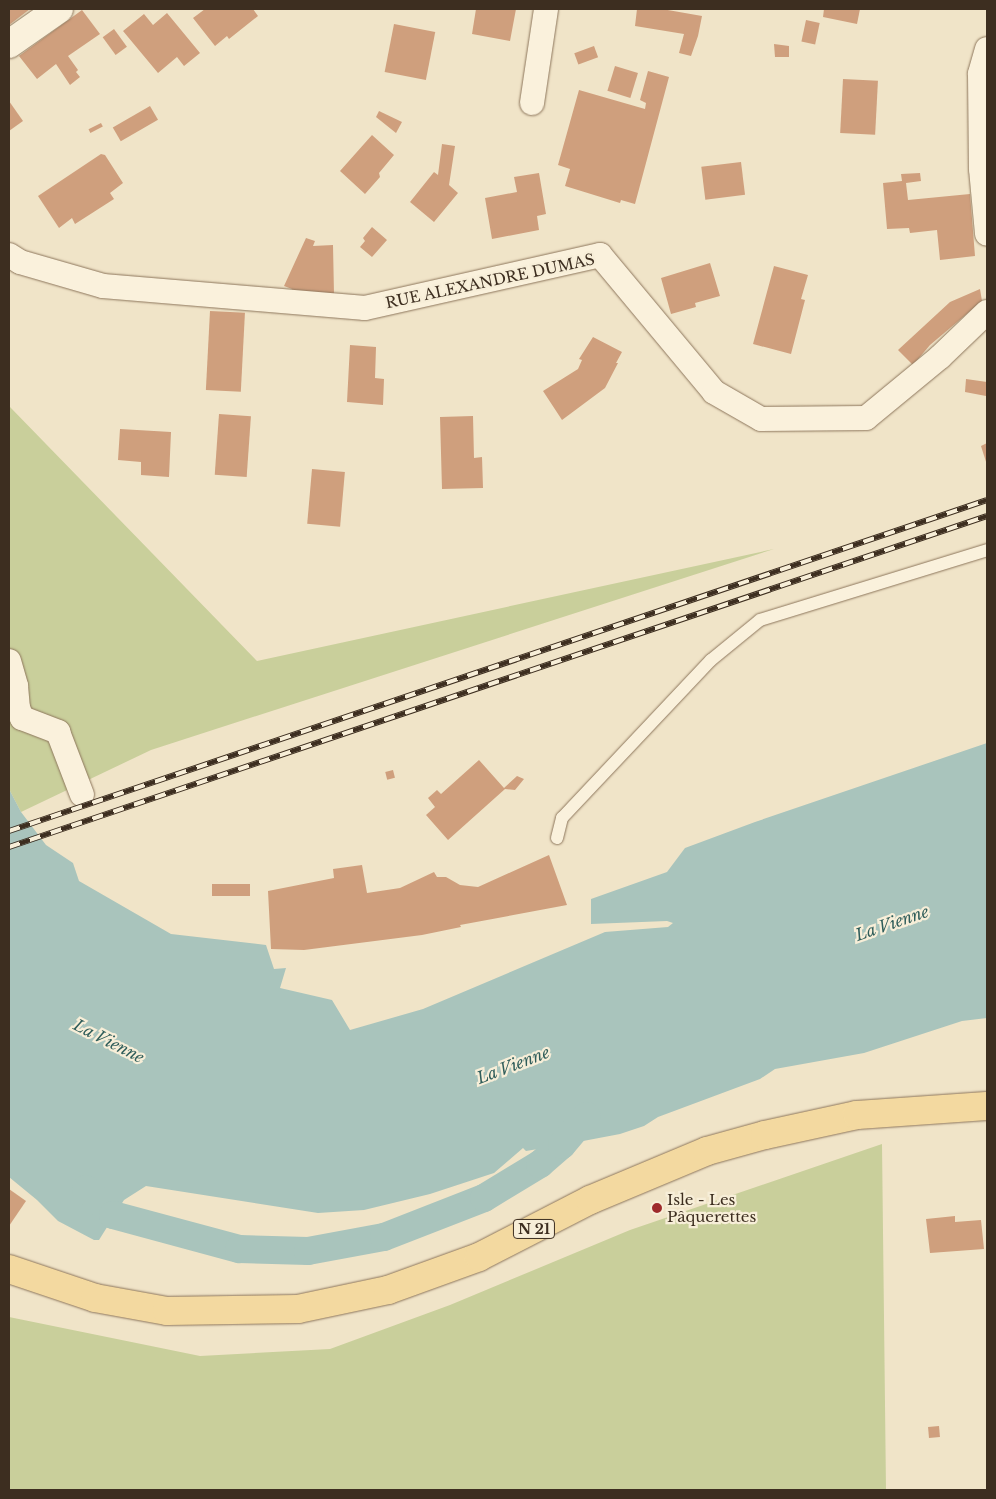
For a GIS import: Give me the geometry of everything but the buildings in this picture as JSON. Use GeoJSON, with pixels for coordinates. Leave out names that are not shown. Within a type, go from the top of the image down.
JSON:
{"type":"FeatureCollection","features":[{"type":"Feature","properties":{"kind":"main road"},"geometry":{"type":"LineString","coordinates":[[9,44],[60,9]]}},
{"type":"Feature","properties":{"kind":"main road","name":"N 21"},"geometry":{"type":"LineString","coordinates":[[9,1269],[95,1298],[167,1311],[298,1309],[388,1290],[479,1257],[590,1200],[707,1152],[765,1135],[856,1115],[987,1106]]}},
{"type":"Feature","properties":{"kind":"street"},"geometry":{"type":"LineString","coordinates":[[532,103],[546,9]]}},
{"type":"Feature","properties":{"kind":"street"},"geometry":{"type":"LineString","coordinates":[[987,49],[980,74],[981,169],[987,234]]}},
{"type":"Feature","properties":{"kind":"street","name":"RUE ALEXANDRE DUMAS"},"geometry":{"type":"LineString","coordinates":[[9,255],[20,262],[104,286],[365,308],[600,255],[714,392],[762,419],[866,418],[940,357],[987,312]]}},
{"type":"Feature","properties":{"kind":"street"},"geometry":{"type":"LineString","coordinates":[[9,661],[16,686],[18,708],[22,718],[58,732],[82,794]]}},
{"type":"Feature","properties":{"kind":"lane"},"geometry":{"type":"LineString","coordinates":[[557,838],[562,818],[711,660],[760,620],[987,550]]}},
{"type":"Feature","properties":{"kind":"green space"},"geometry":{"type":"Polygon","coordinates":[[[10,407],[257,661],[774,549],[151,750],[21,812],[9,789],[10,407]]]}},
{"type":"Feature","properties":{"kind":"green space"},"geometry":{"type":"Polygon","coordinates":[[[882,1144],[886,1490],[9,1490],[9,1317],[200,1356],[330,1349],[450,1305],[630,1230],[882,1144]]]}},
{"type":"Feature","properties":{"kind":"water","name":"La Vienne"},"geometry":{"type":"Polygon","coordinates":[[[987,743],[987,1018],[962,1021],[864,1053],[775,1069],[760,1079],[658,1117],[644,1126],[620,1134],[562,1145],[526,1151],[523,1148],[494,1173],[430,1194],[364,1210],[318,1213],[146,1186],[124,1200],[99,1240],[94,1240],[58,1221],[37,1200],[9,1177],[9,789],[21,812],[46,845],[73,863],[79,881],[171,934],[266,945],[274,969],[286,968],[280,988],[332,1000],[350,1030],[423,1009],[605,932],[668,927],[673,923],[667,921],[591,924],[591,899],[667,872],[685,848],[755,822],[987,743]]]}},
{"type":"Feature","properties":{"kind":"waterway"},"geometry":{"type":"LineString","coordinates":[[86,1189],[113,1215],[239,1249],[308,1251],[384,1237],[484,1198],[540,1164],[562,1145],[586,1116]]}},
{"type":"Feature","properties":{"kind":"railway"},"geometry":{"type":"LineString","coordinates":[[9,831],[987,500]]}},
{"type":"Feature","properties":{"kind":"railway"},"geometry":{"type":"LineString","coordinates":[[9,847],[987,516]]}},
{"type":"Feature","properties":{"kind":"place","name":"Isle - Les Pâquerettes"},"geometry":{"type":"Point","coordinates":[657,1208]}}]}
